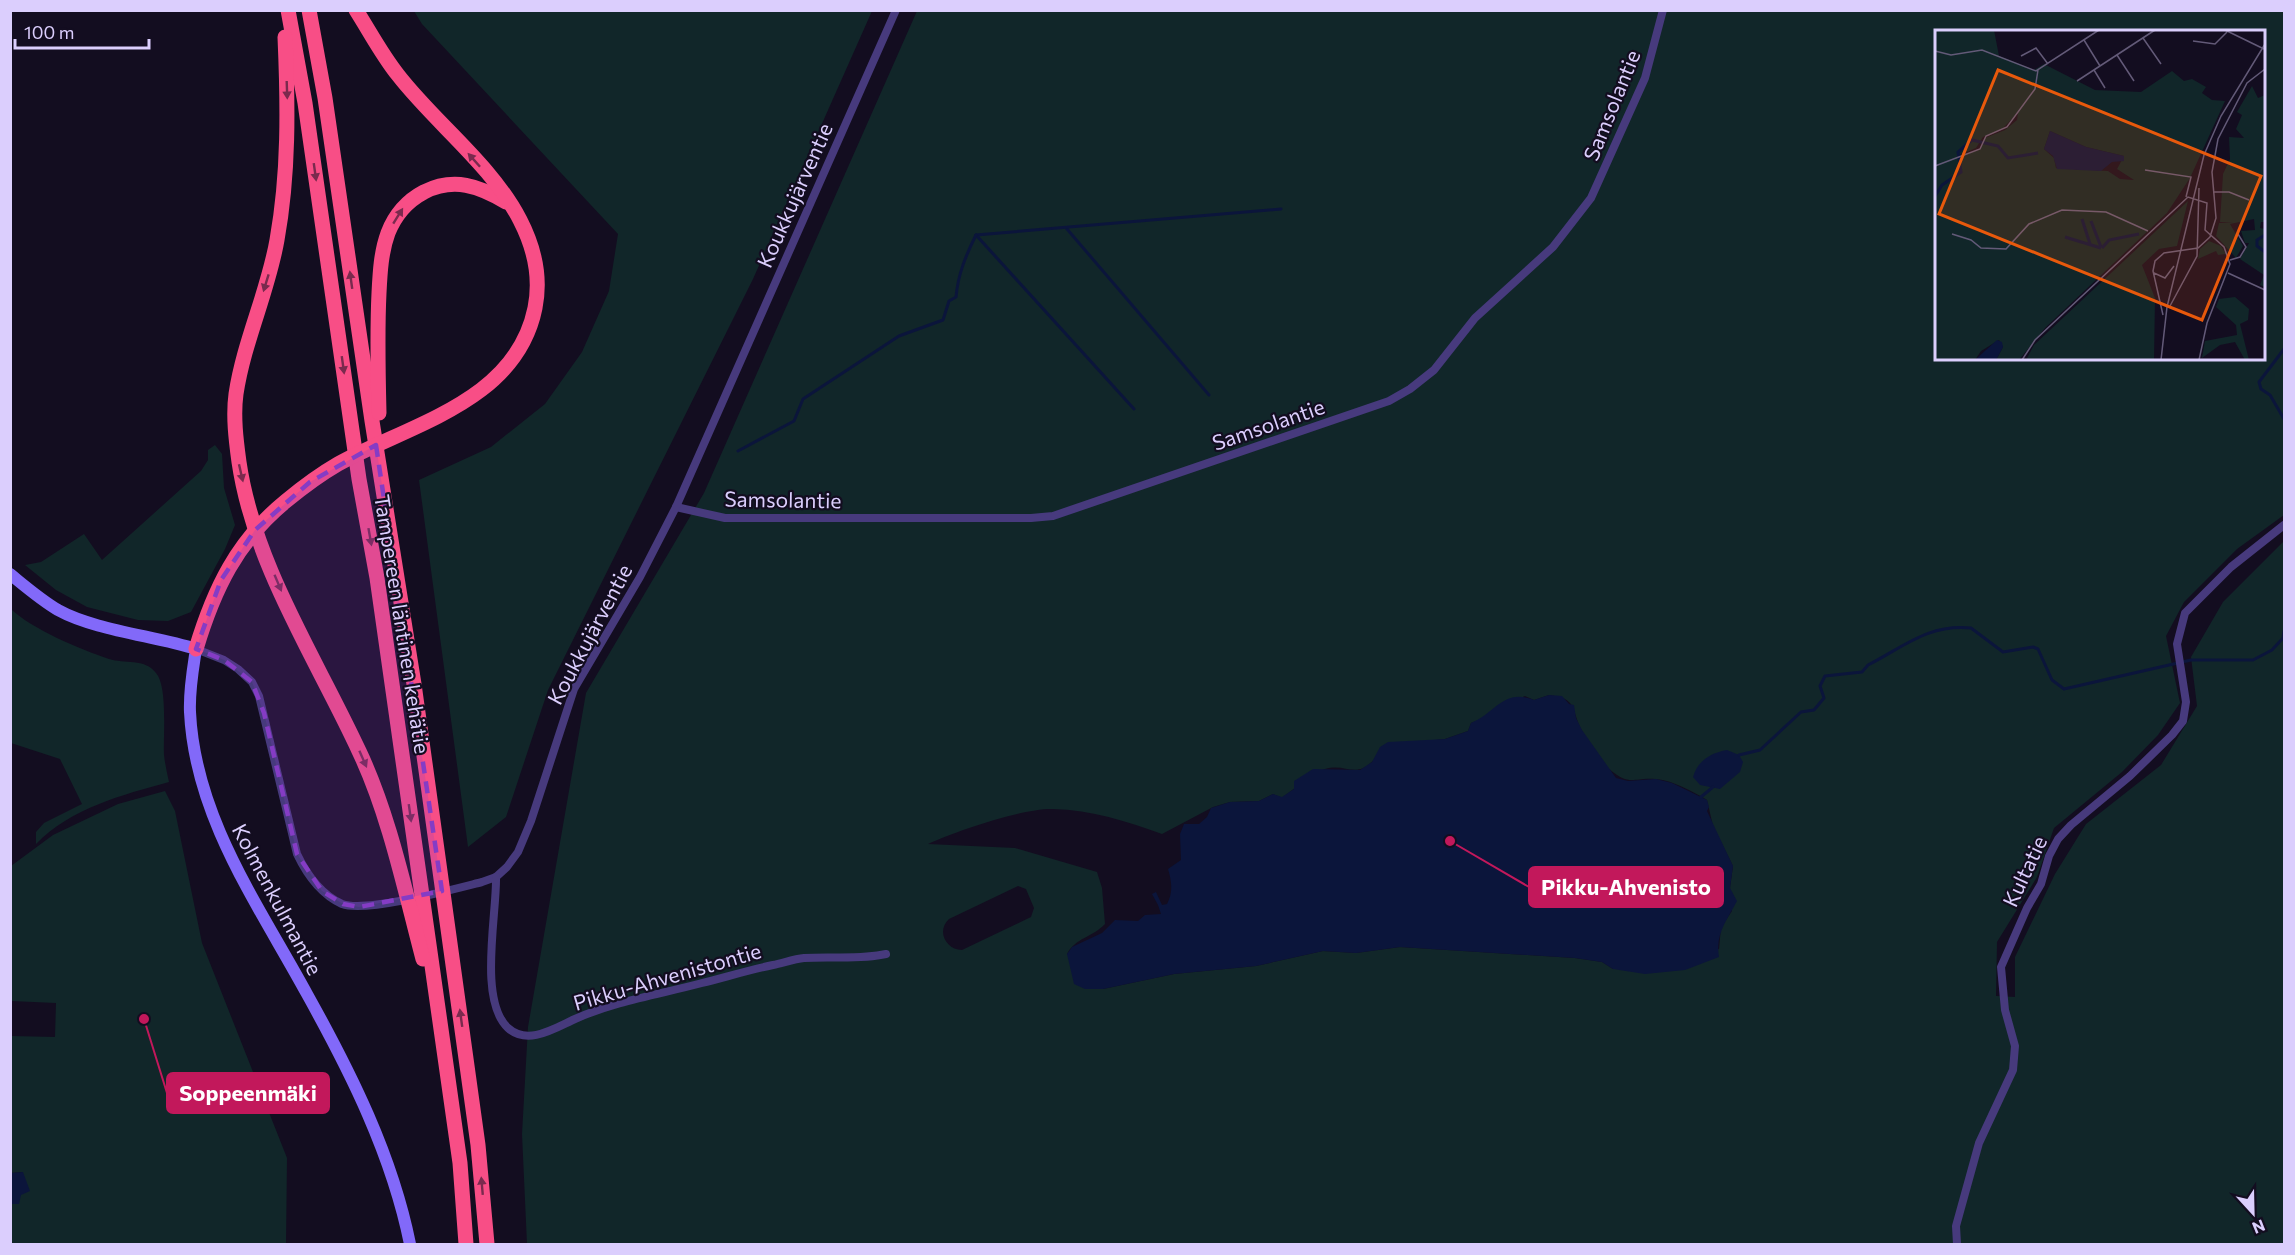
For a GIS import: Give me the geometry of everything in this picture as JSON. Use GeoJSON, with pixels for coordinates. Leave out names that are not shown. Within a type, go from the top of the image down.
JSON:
{"type":"FeatureCollection","features":[{"type":"Feature","properties":{"kind":"highway","name":"Tampereen läntinen kehätie"},"geometry":{"type":"LineString","coordinates":[[286,10],[304,104],[359,479],[377,579],[460,1163],[466,1245]]}},
{"type":"Feature","properties":{"kind":"highway"},"geometry":{"type":"LineString","coordinates":[[286,10],[288,130],[284,190],[277,243],[243,362],[235,413],[239,463],[255,530],[294,623],[372,781],[441,1022]]}},
{"type":"Feature","properties":{"kind":"highway","name":"Tampereen läntinen kehätie"},"geometry":{"type":"LineString","coordinates":[[309,10],[325,98],[414,684],[478,1145],[487,1245]]}},
{"type":"Feature","properties":{"kind":"highway"},"geometry":{"type":"LineString","coordinates":[[196,649],[221,580],[255,530],[310,482],[337,465],[452,409],[487,386],[507,366],[527,334],[534,314],[538,287],[532,248],[520,220],[493,181],[398,75],[356,10]]}},
{"type":"Feature","properties":{"kind":"highway"},"geometry":{"type":"LineString","coordinates":[[375,420],[381,271],[388,232],[402,209],[426,191],[449,184],[473,186],[487,191],[511,206]]}},
{"type":"Feature","properties":{"kind":"street","name":"Koukkujärventie"},"geometry":{"type":"LineString","coordinates":[[196,649],[224,660],[252,682],[259,696],[297,854],[307,876],[322,891],[343,904],[359,907],[378,905],[482,882],[496,877],[507,867],[518,852],[531,821],[574,689],[640,577],[676,507],[896,10]]}},
{"type":"Feature","properties":{"kind":"street","name":"Samsolantie"},"geometry":{"type":"LineString","coordinates":[[676,507],[725,518],[1031,518],[1053,516],[1389,401],[1410,389],[1434,370],[1475,318],[1553,248],[1591,198],[1646,78],[1663,10]]}},
{"type":"Feature","properties":{"kind":"street","name":"Kultatie"},"geometry":{"type":"LineString","coordinates":[[1957,1245],[1956,1226],[1979,1143],[2013,1070],[2015,1046],[2005,1010],[2001,967],[2041,884],[2049,856],[2058,838],[2130,776],[2183,721],[2187,702],[2176,644],[2185,613],[2231,567],[2284,525]]}},
{"type":"Feature","properties":{"kind":"street"},"geometry":{"type":"LineString","coordinates":[[10,574],[60,611],[196,649]]}},
{"type":"Feature","properties":{"kind":"street","name":"Kolmenkulmantie"},"geometry":{"type":"LineString","coordinates":[[196,649],[191,680],[191,721],[200,774],[209,805],[236,869],[306,992],[359,1092],[388,1166],[406,1222],[410,1245]]}},
{"type":"Feature","properties":{"kind":"street","name":"Pikku-Ahvenistontie"},"geometry":{"type":"LineString","coordinates":[[496,877],[490,941],[492,980],[500,1016],[507,1027],[519,1036],[532,1036],[587,1014],[803,958],[868,958],[886,954]]}},
{"type":"Feature","properties":{"kind":"highlighted area"},"geometry":{"type":"Polygon","coordinates":[[[376,445],[442,891],[359,907],[343,904],[322,891],[297,854],[264,713],[252,682],[224,660],[196,649],[221,580],[255,530],[310,482],[376,445]]]}},
{"type":"Feature","properties":{"kind":"green space"},"geometry":{"type":"Polygon","coordinates":[[[414,11],[872,11],[753,279],[548,690],[506,817],[468,847],[419,480],[491,447],[545,404],[582,352],[609,291],[618,234],[422,24],[414,11]]]}},
{"type":"Feature","properties":{"kind":"green space"},"geometry":{"type":"Polygon","coordinates":[[[917,11],[2284,11],[2284,515],[2237,549],[2184,602],[2166,636],[2180,703],[2158,735],[2122,772],[2054,828],[2037,877],[1997,942],[1996,996],[2015,997],[2015,957],[2055,874],[2086,824],[2161,765],[2197,706],[2191,657],[2223,602],[2284,541],[2284,1244],[527,1244],[522,1134],[528,1027],[586,693],[704,493],[917,11]],[[1549,695],[1534,700],[1525,696],[1494,709],[1482,719],[1471,723],[1468,731],[1445,739],[1417,742],[1379,753],[1372,762],[1359,769],[1325,769],[1282,798],[1273,794],[1259,801],[1230,802],[1213,807],[1162,834],[1109,817],[1053,809],[1008,816],[928,844],[1015,848],[1097,872],[1102,888],[1105,924],[1075,944],[1067,954],[1103,989],[1174,974],[1256,966],[1323,951],[1356,953],[1400,947],[1575,958],[1602,962],[1613,969],[1719,949],[1721,927],[1732,911],[1730,888],[1733,866],[1713,826],[1707,800],[1669,782],[1656,779],[1627,780],[1616,775],[1605,766],[1594,751],[1569,702],[1549,695]],[[1018,886],[949,919],[943,929],[947,943],[951,947],[962,950],[1031,917],[1034,908],[1026,889],[1018,886]]]}},
{"type":"Feature","properties":{"kind":"green space"},"geometry":{"type":"Polygon","coordinates":[[[215,445],[222,454],[224,488],[235,525],[225,549],[191,612],[168,621],[138,620],[87,607],[56,590],[25,565],[41,562],[84,534],[102,560],[201,471],[208,460],[208,450],[215,445]]]}},
{"type":"Feature","properties":{"kind":"green space"},"geometry":{"type":"Polygon","coordinates":[[[10,608],[43,631],[70,644],[109,659],[146,665],[156,673],[160,680],[164,700],[164,755],[169,782],[98,804],[65,821],[36,844],[36,832],[44,823],[82,804],[60,759],[11,743],[10,608]]]}},
{"type":"Feature","properties":{"kind":"green space"},"geometry":{"type":"Polygon","coordinates":[[[165,791],[175,811],[202,943],[287,1158],[286,1244],[11,1244],[10,1203],[23,1172],[11,1173],[11,1036],[55,1037],[56,1003],[11,1001],[11,866],[53,835],[118,804],[165,791]]]}},
{"type":"Feature","properties":{"kind":"water"},"geometry":{"type":"Polygon","coordinates":[[[1549,695],[1562,696],[1569,704],[1574,705],[1576,718],[1582,730],[1616,778],[1628,781],[1656,779],[1672,783],[1707,800],[1709,807],[1707,811],[1733,866],[1730,888],[1737,901],[1720,934],[1719,957],[1685,970],[1645,974],[1613,969],[1602,962],[1575,958],[1400,947],[1356,953],[1323,951],[1256,966],[1174,974],[1103,989],[1085,989],[1074,984],[1067,954],[1072,947],[1102,933],[1115,920],[1138,921],[1145,915],[1161,914],[1152,894],[1156,892],[1162,905],[1167,904],[1171,887],[1168,869],[1181,860],[1180,834],[1184,824],[1199,824],[1207,817],[1211,808],[1230,802],[1259,801],[1273,794],[1282,797],[1294,789],[1294,781],[1313,769],[1360,770],[1372,762],[1380,747],[1388,742],[1445,739],[1468,731],[1471,723],[1507,699],[1523,697],[1534,700],[1549,695]]]}},
{"type":"Feature","properties":{"kind":"water"},"geometry":{"type":"Polygon","coordinates":[[[1727,750],[1739,755],[1743,762],[1740,772],[1720,789],[1700,785],[1693,777],[1698,766],[1711,755],[1727,750]]]}},
{"type":"Feature","properties":{"kind":"water"},"geometry":{"type":"Polygon","coordinates":[[[23,1172],[30,1191],[21,1195],[19,1204],[11,1204],[11,1173],[23,1172]]]}},
{"type":"Feature","properties":{"kind":"waterway"},"geometry":{"type":"LineString","coordinates":[[976,235],[1281,209]]}},
{"type":"Feature","properties":{"kind":"waterway"},"geometry":{"type":"LineString","coordinates":[[1067,229],[1209,395]]}},
{"type":"Feature","properties":{"kind":"waterway"},"geometry":{"type":"LineString","coordinates":[[976,235],[1134,409]]}},
{"type":"Feature","properties":{"kind":"waterway"},"geometry":{"type":"LineString","coordinates":[[738,451],[794,421],[803,399],[899,336],[943,320],[949,301],[956,297],[963,265],[976,235]]}},
{"type":"Feature","properties":{"kind":"waterway"},"geometry":{"type":"LineString","coordinates":[[2284,349],[2259,382],[2261,389],[2270,395],[2284,419]]}},
{"type":"Feature","properties":{"kind":"waterway"},"geometry":{"type":"LineString","coordinates":[[1739,755],[1760,750],[1801,712],[1814,710],[1824,698],[1820,686],[1825,676],[1862,672],[1868,665],[1917,638],[1942,629],[1971,628],[2003,652],[2033,647],[2038,649],[2052,680],[2064,689],[2191,660],[2253,660],[2272,650],[2283,638],[2284,631]]}},
{"type":"Feature","properties":{"kind":"waterway"},"geometry":{"type":"LineString","coordinates":[[1701,797],[1713,787]]}},
{"type":"Feature","properties":{"kind":"place","name":"Pikku-Ahvenisto"},"geometry":{"type":"Point","coordinates":[1450,841]}},
{"type":"Feature","properties":{"kind":"place","name":"Soppeenmäki"},"geometry":{"type":"Point","coordinates":[144,1019]}}]}
